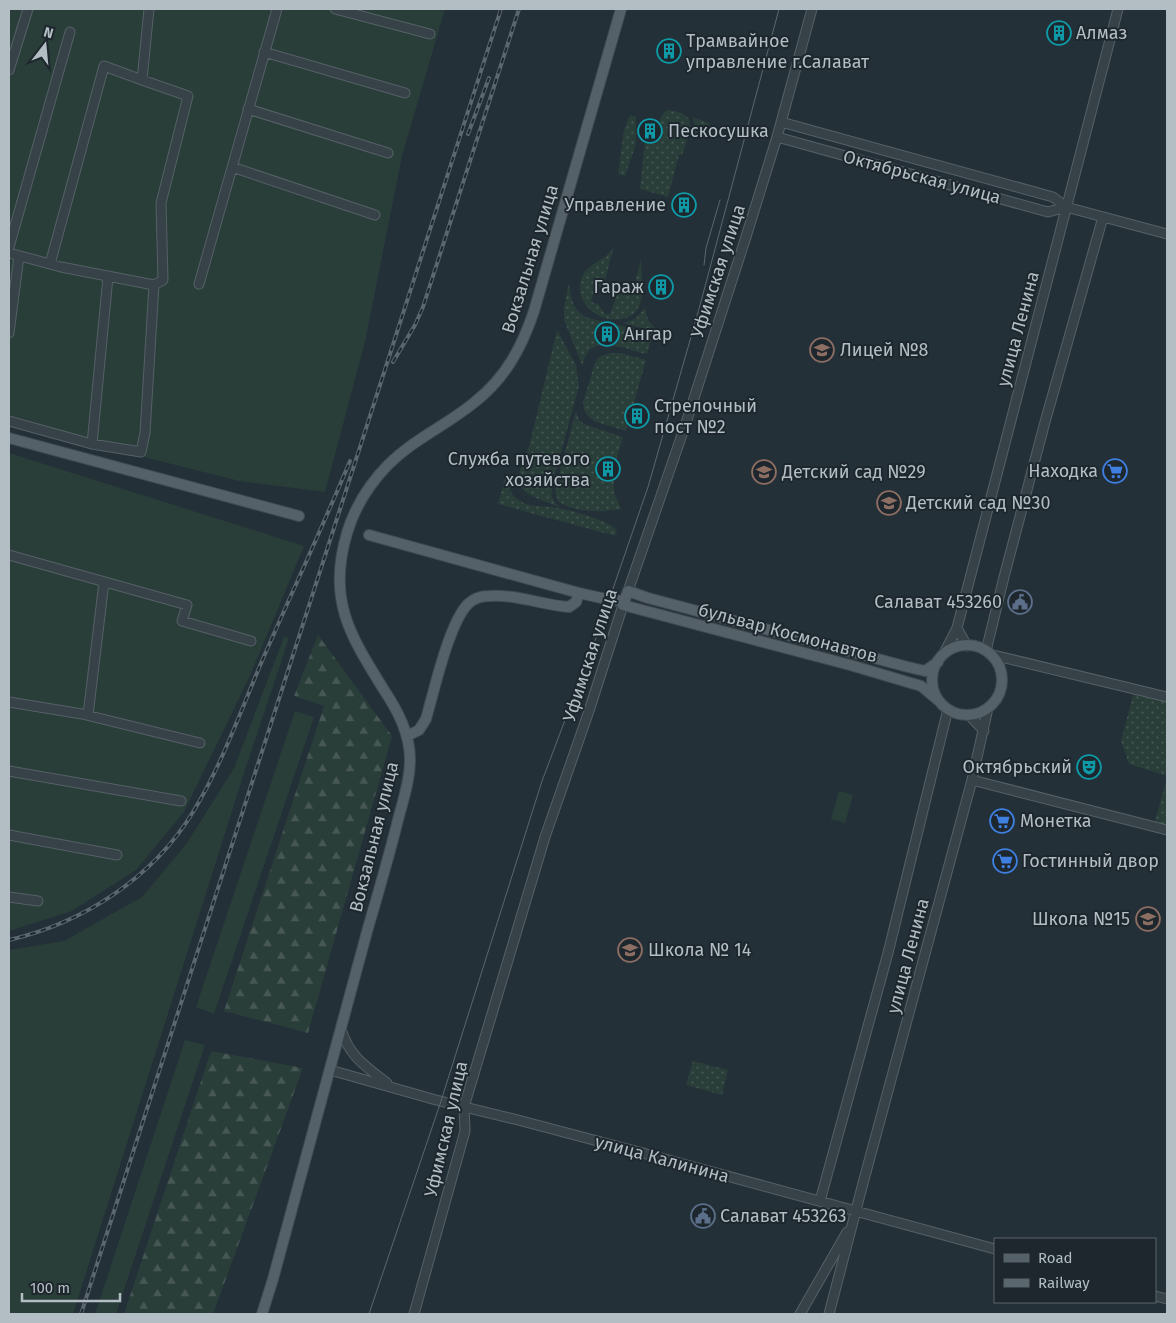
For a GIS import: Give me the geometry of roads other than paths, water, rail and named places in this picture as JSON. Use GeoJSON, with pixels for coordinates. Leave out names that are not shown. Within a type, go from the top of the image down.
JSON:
{"type":"FeatureCollection","features":[{"type":"Feature","properties":{"kind":"main road","name":"Вокзальная улица"},"geometry":{"type":"LineString","coordinates":[[262,1314],[405,794],[409,772],[410,758],[407,736],[393,703],[351,633],[342,608],[338,575],[347,533],[363,496],[389,464],[406,449],[478,400],[504,373],[522,344],[534,311],[621,9]]}},
{"type":"Feature","properties":{"kind":"main road"},"geometry":{"type":"LineString","coordinates":[[9,438],[299,516]]}},
{"type":"Feature","properties":{"kind":"main road","name":"бульвар Космонавтов"},"geometry":{"type":"LineString","coordinates":[[369,535],[579,593],[610,600],[658,601],[908,668],[925,671],[940,659]]}},
{"type":"Feature","properties":{"kind":"main road"},"geometry":{"type":"LineString","coordinates":[[407,736],[419,730],[426,719],[451,637],[468,604],[479,597],[497,596],[569,607],[576,602],[579,593]]}},
{"type":"Feature","properties":{"kind":"main road","name":"бульвар Космонавтов"},"geometry":{"type":"LineString","coordinates":[[625,599],[922,686],[939,701]]}},
{"type":"Feature","properties":{"kind":"main road"},"geometry":{"type":"LineString","coordinates":[[939,701],[948,709],[958,714],[969,715],[979,713],[988,708],[998,696],[1002,681],[998,666],[988,652],[979,648],[966,646],[950,650],[940,659]]}},
{"type":"Feature","properties":{"kind":"main road","name":"улица Ленина"},"geometry":{"type":"LineString","coordinates":[[939,701],[934,692],[932,682],[934,671],[940,659]]}},
{"type":"Feature","properties":{"kind":"street"},"geometry":{"type":"LineString","coordinates":[[9,70],[28,9]]}},
{"type":"Feature","properties":{"kind":"street"},"geometry":{"type":"LineString","coordinates":[[142,80],[149,9]]}},
{"type":"Feature","properties":{"kind":"street"},"geometry":{"type":"LineString","coordinates":[[199,284],[277,9]]}},
{"type":"Feature","properties":{"kind":"street"},"geometry":{"type":"LineString","coordinates":[[335,9],[430,34]]}},
{"type":"Feature","properties":{"kind":"street","name":"Уфимская улица"},"geometry":{"type":"LineString","coordinates":[[414,1314],[465,1131],[464,1107],[545,837],[685,426],[777,137],[812,9]]}},
{"type":"Feature","properties":{"kind":"street","name":"улица Ленина"},"geometry":{"type":"LineString","coordinates":[[940,659],[957,628],[1118,9]]}},
{"type":"Feature","properties":{"kind":"street"},"geometry":{"type":"LineString","coordinates":[[9,247],[70,32]]}},
{"type":"Feature","properties":{"kind":"street"},"geometry":{"type":"LineString","coordinates":[[264,52],[405,93]]}},
{"type":"Feature","properties":{"kind":"street"},"geometry":{"type":"LineString","coordinates":[[9,253],[50,264],[154,285],[163,280],[161,203],[188,96],[104,66],[50,264]]}},
{"type":"Feature","properties":{"kind":"street"},"geometry":{"type":"LineString","coordinates":[[248,109],[388,153]]}},
{"type":"Feature","properties":{"kind":"street","name":"Октябрьская улица"},"geometry":{"type":"LineString","coordinates":[[781,122],[1053,197],[1066,207],[1167,234]]}},
{"type":"Feature","properties":{"kind":"street","name":"Октябрьская улица"},"geometry":{"type":"LineString","coordinates":[[777,137],[1048,212],[1066,207]]}},
{"type":"Feature","properties":{"kind":"street"},"geometry":{"type":"LineString","coordinates":[[932,179],[936,164]]}},
{"type":"Feature","properties":{"kind":"street"},"geometry":{"type":"LineString","coordinates":[[232,167],[375,214]]}},
{"type":"Feature","properties":{"kind":"street"},"geometry":{"type":"LineString","coordinates":[[1103,217],[1045,422],[988,652],[1167,697]]}},
{"type":"Feature","properties":{"kind":"street"},"geometry":{"type":"LineString","coordinates":[[9,333],[19,256]]}},
{"type":"Feature","properties":{"kind":"street"},"geometry":{"type":"LineString","coordinates":[[92,444],[108,276]]}},
{"type":"Feature","properties":{"kind":"street"},"geometry":{"type":"LineString","coordinates":[[9,421],[92,444],[141,452],[145,433],[154,285]]}},
{"type":"Feature","properties":{"kind":"street"},"geometry":{"type":"LineString","coordinates":[[9,556],[187,604],[182,621],[251,641]]}},
{"type":"Feature","properties":{"kind":"street"},"geometry":{"type":"LineString","coordinates":[[88,715],[104,582]]}},
{"type":"Feature","properties":{"kind":"street"},"geometry":{"type":"LineString","coordinates":[[957,628],[966,646]]}},
{"type":"Feature","properties":{"kind":"street"},"geometry":{"type":"LineString","coordinates":[[9,702],[88,715],[200,743]]}},
{"type":"Feature","properties":{"kind":"street","name":"улица Ленина"},"geometry":{"type":"LineString","coordinates":[[829,1314],[855,1211],[972,780],[988,708]]}},
{"type":"Feature","properties":{"kind":"street","name":"улица Ленина"},"geometry":{"type":"LineString","coordinates":[[820,1201],[888,953],[948,709]]}},
{"type":"Feature","properties":{"kind":"street"},"geometry":{"type":"LineString","coordinates":[[969,715],[984,731]]}},
{"type":"Feature","properties":{"kind":"street"},"geometry":{"type":"LineString","coordinates":[[9,771],[181,801]]}},
{"type":"Feature","properties":{"kind":"street"},"geometry":{"type":"LineString","coordinates":[[972,780],[1167,830]]}},
{"type":"Feature","properties":{"kind":"street"},"geometry":{"type":"LineString","coordinates":[[9,834],[117,855]]}},
{"type":"Feature","properties":{"kind":"street"},"geometry":{"type":"LineString","coordinates":[[9,897],[38,901]]}},
{"type":"Feature","properties":{"kind":"street"},"geometry":{"type":"LineString","coordinates":[[341,1029],[350,1050],[365,1066],[391,1086]]}},
{"type":"Feature","properties":{"kind":"street","name":"улица Калинина"},"geometry":{"type":"LineString","coordinates":[[330,1070],[994,1249]]}},
{"type":"Feature","properties":{"kind":"street","name":"улица Ленина"},"geometry":{"type":"LineString","coordinates":[[800,1314],[844,1240],[855,1211]]}},
{"type":"Feature","properties":{"kind":"tram line"},"geometry":{"type":"LineString","coordinates":[[369,1314],[441,1101],[542,781],[596,638],[648,487],[699,309],[779,9]]}},
{"type":"Feature","properties":{"kind":"tram line"},"geometry":{"type":"LineString","coordinates":[[704,265],[706,248],[720,200]]}},
{"type":"Feature","properties":{"kind":"railway"},"geometry":{"type":"LineString","coordinates":[[81,1314],[501,9]]}},
{"type":"Feature","properties":{"kind":"railway"},"geometry":{"type":"LineString","coordinates":[[393,362],[415,325],[423,307],[519,9]]}},
{"type":"Feature","properties":{"kind":"railway"},"geometry":{"type":"LineString","coordinates":[[468,134],[489,78]]}},
{"type":"Feature","properties":{"kind":"railway"},"geometry":{"type":"LineString","coordinates":[[9,940],[63,922],[114,894],[137,877],[177,836],[214,774],[350,461]]}},
{"type":"Feature","properties":{"kind":"place","name":"Алмаз"},"geometry":{"type":"Point","coordinates":[1059,33]}},
{"type":"Feature","properties":{"kind":"place","name":"Трамвайное управление г.Салават"},"geometry":{"type":"Point","coordinates":[669,51]}},
{"type":"Feature","properties":{"kind":"place","name":"Пескосушка"},"geometry":{"type":"Point","coordinates":[650,131]}},
{"type":"Feature","properties":{"kind":"place","name":"Управление"},"geometry":{"type":"Point","coordinates":[684,205]}},
{"type":"Feature","properties":{"kind":"place","name":"Гараж"},"geometry":{"type":"Point","coordinates":[661,287]}},
{"type":"Feature","properties":{"kind":"place","name":"Ангар"},"geometry":{"type":"Point","coordinates":[607,334]}},
{"type":"Feature","properties":{"kind":"place","name":"Лицей №8"},"geometry":{"type":"Point","coordinates":[822,350]}},
{"type":"Feature","properties":{"kind":"place","name":"Стрелочный пост №2"},"geometry":{"type":"Point","coordinates":[637,416]}},
{"type":"Feature","properties":{"kind":"place","name":"Служба путевого хозяйства"},"geometry":{"type":"Point","coordinates":[608,469]}},
{"type":"Feature","properties":{"kind":"place","name":"Находка"},"geometry":{"type":"Point","coordinates":[1115,471]}},
{"type":"Feature","properties":{"kind":"place","name":"Детский сад №29"},"geometry":{"type":"Point","coordinates":[764,472]}},
{"type":"Feature","properties":{"kind":"place","name":"Детский сад №30"},"geometry":{"type":"Point","coordinates":[889,503]}},
{"type":"Feature","properties":{"kind":"place","name":"Салават 453260"},"geometry":{"type":"Point","coordinates":[1020,602]}},
{"type":"Feature","properties":{"kind":"place","name":"Октябрьский"},"geometry":{"type":"Point","coordinates":[1089,767]}},
{"type":"Feature","properties":{"kind":"place","name":"Монетка"},"geometry":{"type":"Point","coordinates":[1002,821]}},
{"type":"Feature","properties":{"kind":"place","name":"Гостинный двор"},"geometry":{"type":"Point","coordinates":[1005,861]}},
{"type":"Feature","properties":{"kind":"place","name":"Школа №15"},"geometry":{"type":"Point","coordinates":[1148,919]}},
{"type":"Feature","properties":{"kind":"place","name":"Школа № 14"},"geometry":{"type":"Point","coordinates":[630,950]}},
{"type":"Feature","properties":{"kind":"place","name":"Салават 453263"},"geometry":{"type":"Point","coordinates":[703,1216]}}]}
